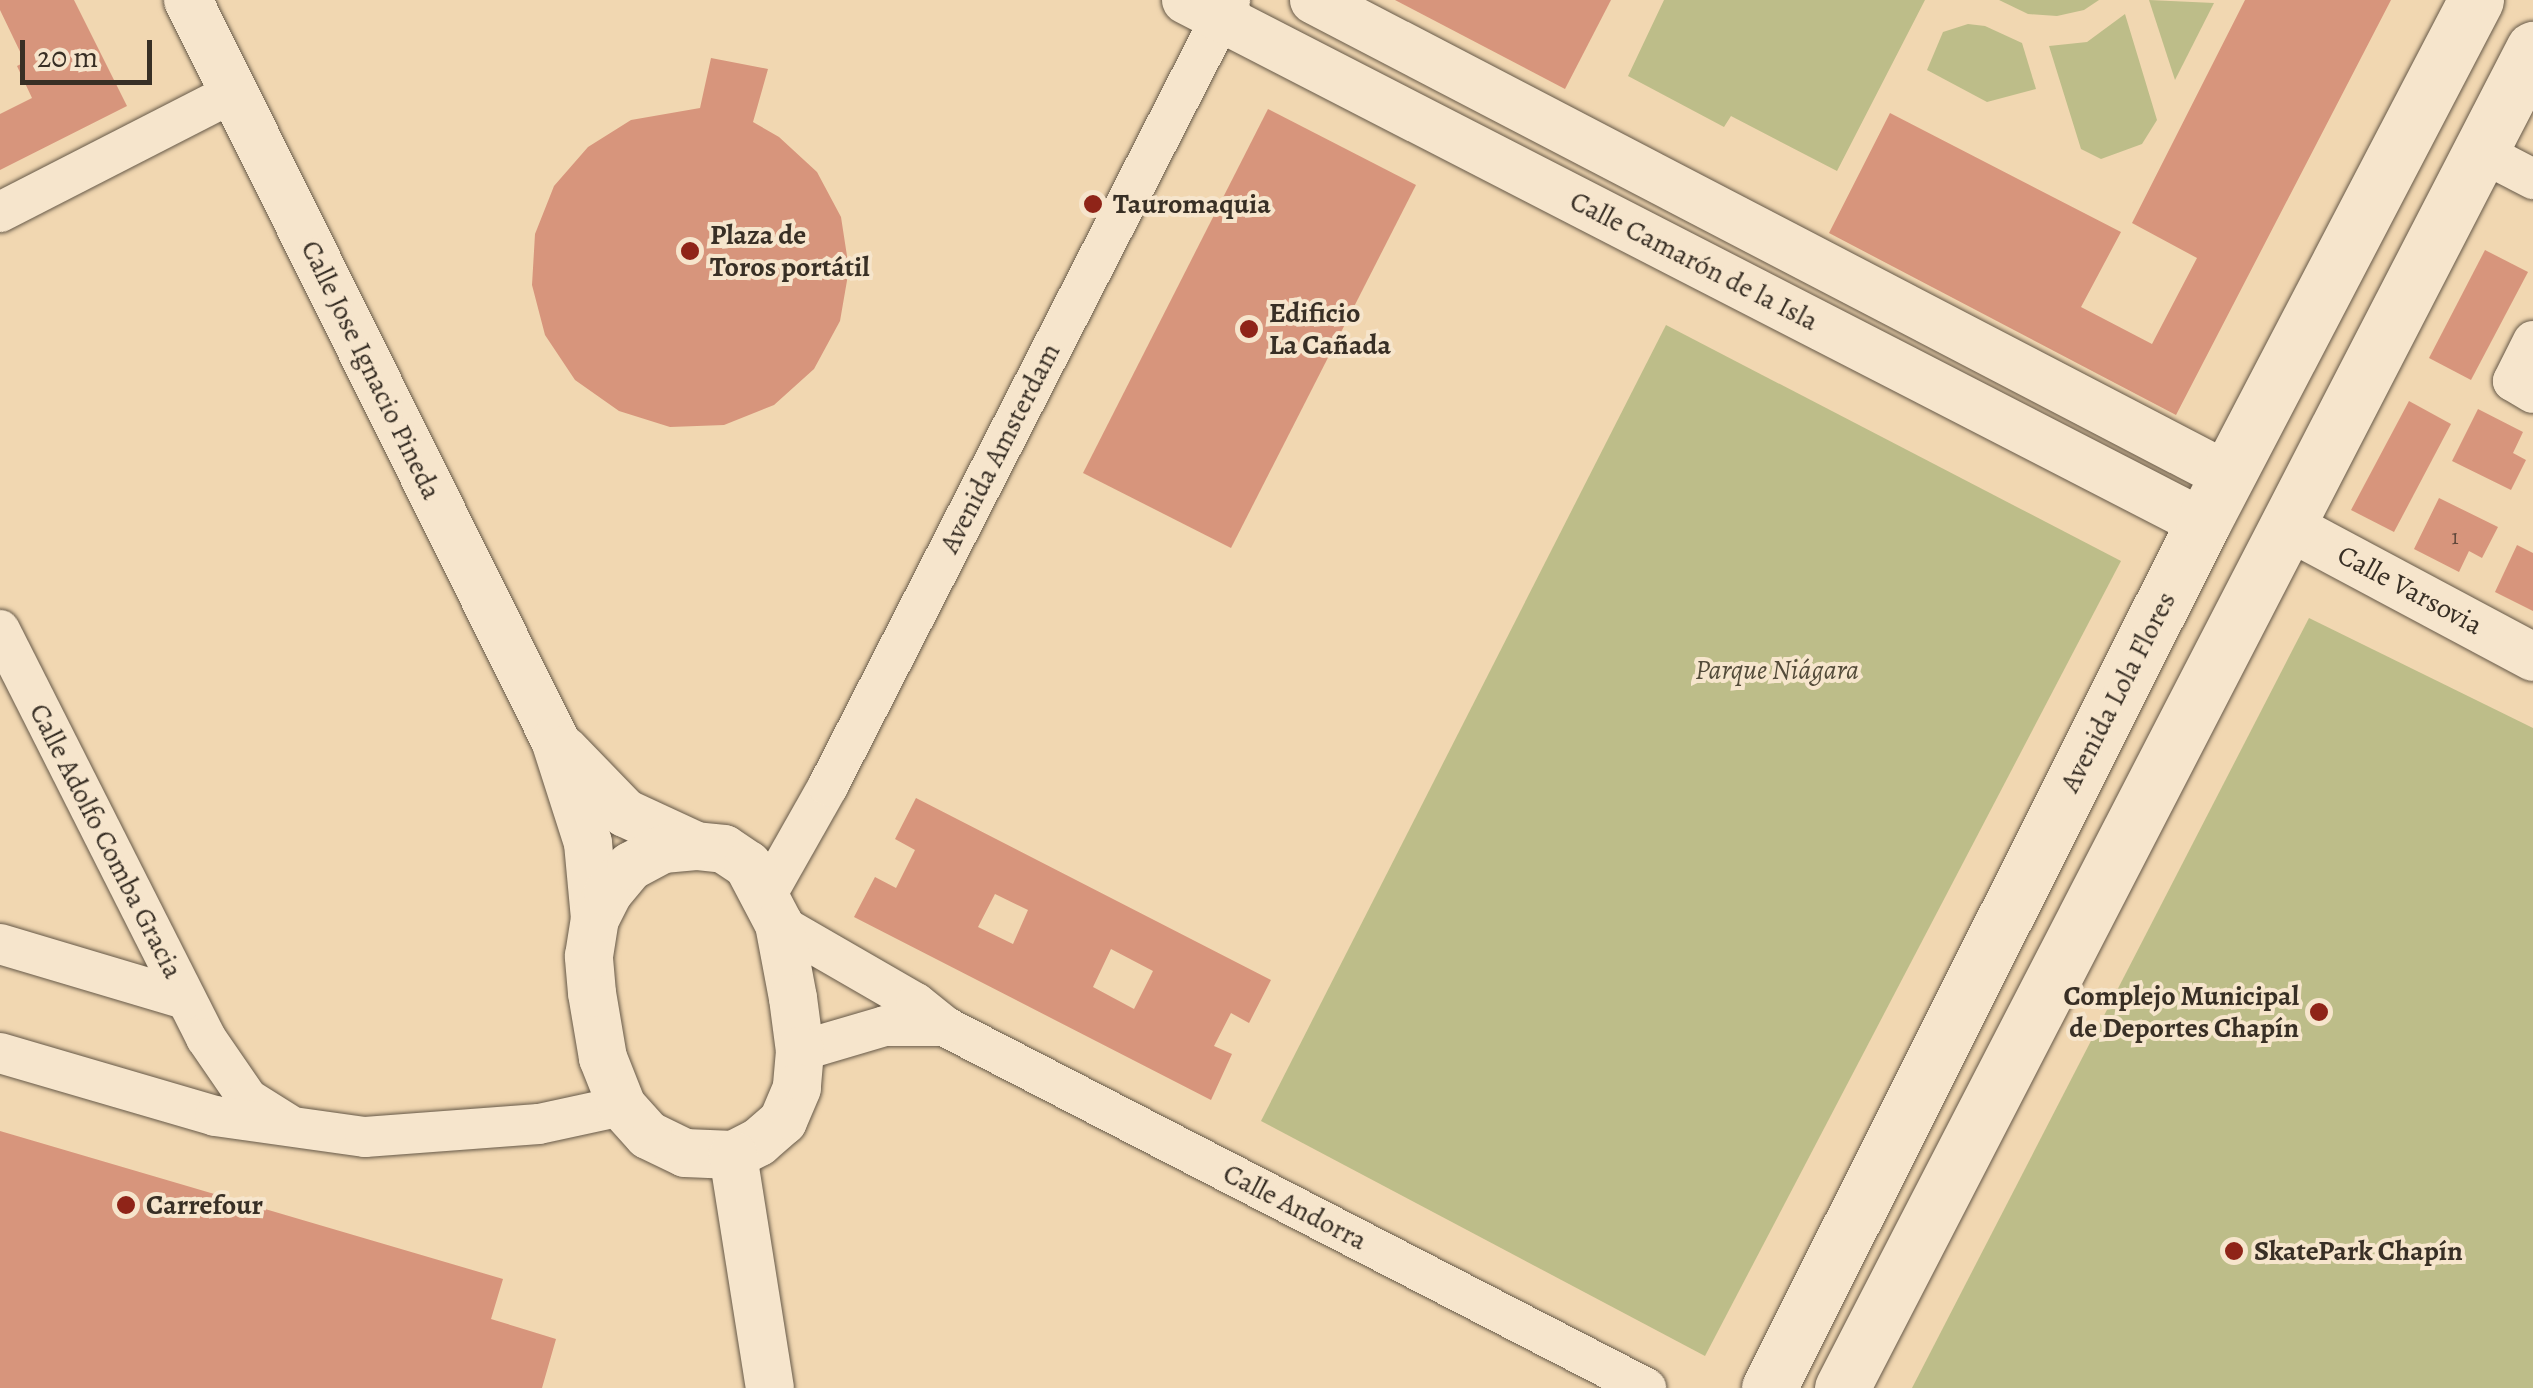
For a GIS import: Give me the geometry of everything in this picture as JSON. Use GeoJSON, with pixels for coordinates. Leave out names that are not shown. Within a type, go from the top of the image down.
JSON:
{"type":"FeatureCollection","features":[{"type":"Feature","properties":{"kind":"main road","name":"Avenida Lola Flores"},"geometry":{"type":"LineString","coordinates":[[1769,1388],[2215,499],[2476,0]]}},
{"type":"Feature","properties":{"kind":"main road"},"geometry":{"type":"LineString","coordinates":[[1842,1388],[2533,49]]}},
{"type":"Feature","properties":{"kind":"street","name":"Calle Jose Ignacio Pineda"},"geometry":{"type":"LineString","coordinates":[[188,0],[555,740],[588,843],[595,919]]}},
{"type":"Feature","properties":{"kind":"street","name":"Calle Camarón de la Isla"},"geometry":{"type":"LineString","coordinates":[[1314,0],[2215,499]]}},
{"type":"Feature","properties":{"kind":"street","name":"Calle Camarón de la Isla"},"geometry":{"type":"LineString","coordinates":[[1212,6],[2215,499]]}},
{"type":"Feature","properties":{"kind":"street","name":"Avenida Amsterdam"},"geometry":{"type":"LineString","coordinates":[[773,909],[828,786],[1212,6]]}},
{"type":"Feature","properties":{"kind":"street"},"geometry":{"type":"LineString","coordinates":[[0,212],[233,93]]}},
{"type":"Feature","properties":{"kind":"street"},"geometry":{"type":"LineString","coordinates":[[2481,152],[2533,180]]}},
{"type":"Feature","properties":{"kind":"street"},"geometry":{"type":"LineString","coordinates":[[2533,340],[2513,381],[2533,393]]}},
{"type":"Feature","properties":{"kind":"street","name":"Calle Varsovia"},"geometry":{"type":"LineString","coordinates":[[2286,525],[2533,656]]}},
{"type":"Feature","properties":{"kind":"street","name":"Calle Adolfo Comba Gracia"},"geometry":{"type":"LineString","coordinates":[[0,630],[206,1038],[248,1099],[296,1129]]}},
{"type":"Feature","properties":{"kind":"street","name":"Calle Jose Ignacio Pineda"},"geometry":{"type":"LineString","coordinates":[[555,740],[625,813],[696,846]]}},
{"type":"Feature","properties":{"kind":"street"},"geometry":{"type":"LineString","coordinates":[[696,846],[724,850],[748,865],[773,909],[800,1050],[797,1088],[783,1121],[758,1142],[733,1154],[684,1152],[648,1135],[622,1106],[604,1058],[592,993],[589,956],[595,919],[608,893],[631,866],[663,849],[696,846]]}},
{"type":"Feature","properties":{"kind":"street","name":"Calle Andorra"},"geometry":{"type":"LineString","coordinates":[[773,909],[916,1002],[944,1026],[1646,1388]]}},
{"type":"Feature","properties":{"kind":"street","name":"Calle Adolfo Comba Gracia"},"geometry":{"type":"LineString","coordinates":[[0,944],[186,999]]}},
{"type":"Feature","properties":{"kind":"street","name":"Calle Andorra"},"geometry":{"type":"LineString","coordinates":[[800,1050],[884,1026],[944,1026]]}},
{"type":"Feature","properties":{"kind":"street","name":"Calle Adolfo Comba Gracia"},"geometry":{"type":"LineString","coordinates":[[0,1053],[215,1116],[365,1137],[538,1124],[622,1106]]}},
{"type":"Feature","properties":{"kind":"street"},"geometry":{"type":"LineString","coordinates":[[733,1154],[770,1388]]}},
{"type":"Feature","properties":{"kind":"green space"},"geometry":{"type":"Polygon","coordinates":[[[1664,0],[1925,0],[1837,171],[1731,116],[1724,127],[1628,76],[1664,0]]]}},
{"type":"Feature","properties":{"kind":"green space"},"geometry":{"type":"Polygon","coordinates":[[[1999,0],[2099,0],[2084,10],[2057,16],[2028,14],[1999,0]]]}},
{"type":"Feature","properties":{"kind":"green space"},"geometry":{"type":"Polygon","coordinates":[[[2149,0],[2214,3],[2175,80],[2149,0]]]}},
{"type":"Feature","properties":{"kind":"green space"},"geometry":{"type":"Polygon","coordinates":[[[2125,14],[2157,120],[2142,144],[2101,159],[2081,149],[2049,46],[2087,42],[2125,14]]]}},
{"type":"Feature","properties":{"kind":"green space"},"geometry":{"type":"Polygon","coordinates":[[[1968,24],[1985,26],[2022,43],[2036,89],[1987,102],[1927,70],[1943,32],[1968,24]]]}},
{"type":"Feature","properties":{"kind":"green space","name":"Parque Niágara"},"geometry":{"type":"Polygon","coordinates":[[[1666,325],[2121,561],[1705,1356],[1261,1121],[1666,325]]]}},
{"type":"Feature","properties":{"kind":"green space","name":"Complejo Municipal de Deportes Chapín"},"geometry":{"type":"Polygon","coordinates":[[[2309,618],[2533,728],[2533,1388],[1912,1388],[2309,618]]]}},
{"type":"Feature","properties":{"kind":"building"},"geometry":{"type":"Polygon","coordinates":[[[0,0],[74,0],[127,106],[0,170],[0,114],[32,98],[17,66],[25,62],[0,10],[0,0]]]}},
{"type":"Feature","properties":{"kind":"building"},"geometry":{"type":"Polygon","coordinates":[[[1395,0],[1611,0],[1565,89],[1395,0]]]}},
{"type":"Feature","properties":{"kind":"building"},"geometry":{"type":"Polygon","coordinates":[[[2245,0],[2391,0],[2176,415],[1829,233],[1890,113],[2121,232],[2081,307],[2152,344],[2197,258],[2132,223],[2245,0]]]}},
{"type":"Feature","properties":{"kind":"building","name":"Plaza de Toros portátil"},"geometry":{"type":"Polygon","coordinates":[[[711,58],[768,69],[753,122],[779,137],[817,172],[841,217],[849,269],[840,321],[814,369],[774,405],[724,425],[670,427],[619,411],[575,380],[545,335],[532,285],[535,234],[554,186],[588,147],[631,120],[700,108],[711,58]]]}},
{"type":"Feature","properties":{"kind":"building","name":"Edificio La Cañada"},"geometry":{"type":"Polygon","coordinates":[[[1268,109],[1416,185],[1231,548],[1083,473],[1268,109]]]}},
{"type":"Feature","properties":{"kind":"building"},"geometry":{"type":"Polygon","coordinates":[[[2485,250],[2528,272],[2471,380],[2429,358],[2485,250]]]}},
{"type":"Feature","properties":{"kind":"building"},"geometry":{"type":"Polygon","coordinates":[[[2409,401],[2451,424],[2394,532],[2351,510],[2409,401]]]}},
{"type":"Feature","properties":{"kind":"building"},"geometry":{"type":"Polygon","coordinates":[[[2478,409],[2523,432],[2513,453],[2526,460],[2511,490],[2452,461],[2478,409]]]}},
{"type":"Feature","properties":{"kind":"building"},"geometry":{"type":"Polygon","coordinates":[[[2439,498],[2498,527],[2482,558],[2469,551],[2459,572],[2414,549],[2439,498]]]}},
{"type":"Feature","properties":{"kind":"building"},"geometry":{"type":"Polygon","coordinates":[[[2517,545],[2533,553],[2533,611],[2495,592],[2517,545]]]}},
{"type":"Feature","properties":{"kind":"building"},"geometry":{"type":"Polygon","coordinates":[[[916,798],[1271,980],[1249,1023],[1231,1013],[1214,1046],[1232,1054],[1211,1100],[854,917],[875,877],[896,888],[915,850],[895,839],[916,798]],[[995,894],[978,927],[1013,944],[1028,910],[995,894]],[[1111,949],[1093,987],[1134,1009],[1153,971],[1111,949]]]}},
{"type":"Feature","properties":{"kind":"building","name":"Carrefour"},"geometry":{"type":"Polygon","coordinates":[[[0,1131],[503,1279],[491,1319],[556,1339],[542,1388],[0,1388],[0,1131]]]}},
{"type":"Feature","properties":{"kind":"place","name":"Tauromaquia"},"geometry":{"type":"Point","coordinates":[1093,204]}},
{"type":"Feature","properties":{"kind":"place","name":"Plaza de Toros portátil"},"geometry":{"type":"Point","coordinates":[690,251]}},
{"type":"Feature","properties":{"kind":"place","name":"Edificio La Cañada"},"geometry":{"type":"Point","coordinates":[1249,329]}},
{"type":"Feature","properties":{"kind":"place","name":"Complejo Municipal de Deportes Chapín"},"geometry":{"type":"Point","coordinates":[2319,1012]}},
{"type":"Feature","properties":{"kind":"place","name":"Carrefour"},"geometry":{"type":"Point","coordinates":[126,1205]}},
{"type":"Feature","properties":{"kind":"place","name":"SkatePark Chapín"},"geometry":{"type":"Point","coordinates":[2234,1251]}}]}
